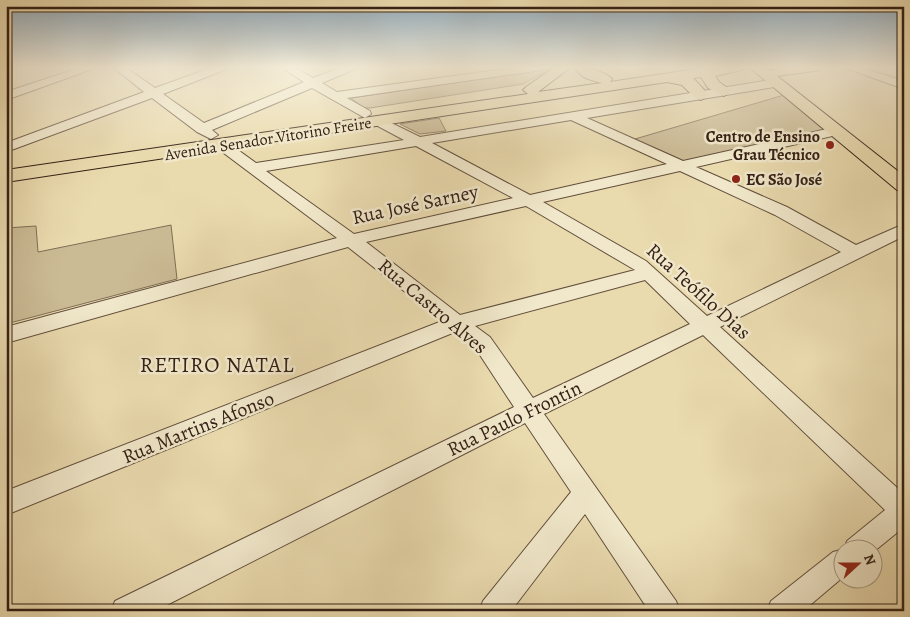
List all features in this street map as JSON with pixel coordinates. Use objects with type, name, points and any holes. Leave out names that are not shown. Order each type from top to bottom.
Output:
[{"type":"main road","name":"Avenida Senador Vitorino Freire","points":[[372,118],[497,96]]},
{"type":"main road","name":"Avenida Senador Vitorino Freire","points":[[6,162],[91,155],[213,137],[372,118],[531,96]]},
{"type":"main road","points":[[796,96],[904,186]]},
{"type":"main road","points":[[801,96],[904,172]]},
{"type":"main road","name":"Avenida Senador Vitorino Freire","points":[[6,176],[213,137]]},
{"type":"street","points":[[6,148],[146,96]]},
{"type":"street","name":"Rua Castro Alves","points":[[158,96],[351,240],[483,343],[666,611]]},
{"type":"street","points":[[213,137],[290,96]]},
{"type":"street","points":[[337,96],[372,118]]},
{"type":"street","points":[[255,168],[696,96]]},
{"type":"street","points":[[572,116],[781,211],[855,252]]},
{"type":"street","name":"Rua Teófilo Dias","points":[[372,118],[530,201],[631,259],[649,272],[904,511]]},
{"type":"street","name":"Rua José Sarney","points":[[6,335],[351,240],[836,131]]},
{"type":"street","name":"Rua Paulo Frontin","points":[[125,611],[530,410],[904,228]]},
{"type":"street","name":"Rua Martins Afonso","points":[[6,503],[458,323],[649,272]]},
{"type":"street","points":[[494,611],[586,493]]},
{"type":"street","points":[[868,540],[904,511]]},
{"type":"street","points":[[781,611],[832,569]]},
{"type":"shaded area","points":[[366,96],[448,96],[370,108],[363,108],[351,98]]},
{"type":"shaded area","points":[[781,96],[785,96],[824,128],[823,130],[684,161],[635,139]]},
{"type":"shaded area","points":[[439,118],[446,131],[420,134],[400,124]]},
{"type":"shaded area","points":[[171,225],[177,279],[6,324],[6,228],[36,226],[38,252]]},
{"type":"place","name":"Centro de Ensino Grau Técnico","points":[[830,145]]},
{"type":"place","name":"EC São José","points":[[736,179]]},
{"type":"district","name":"RETIRO NATAL","points":[[217,364]]}]
